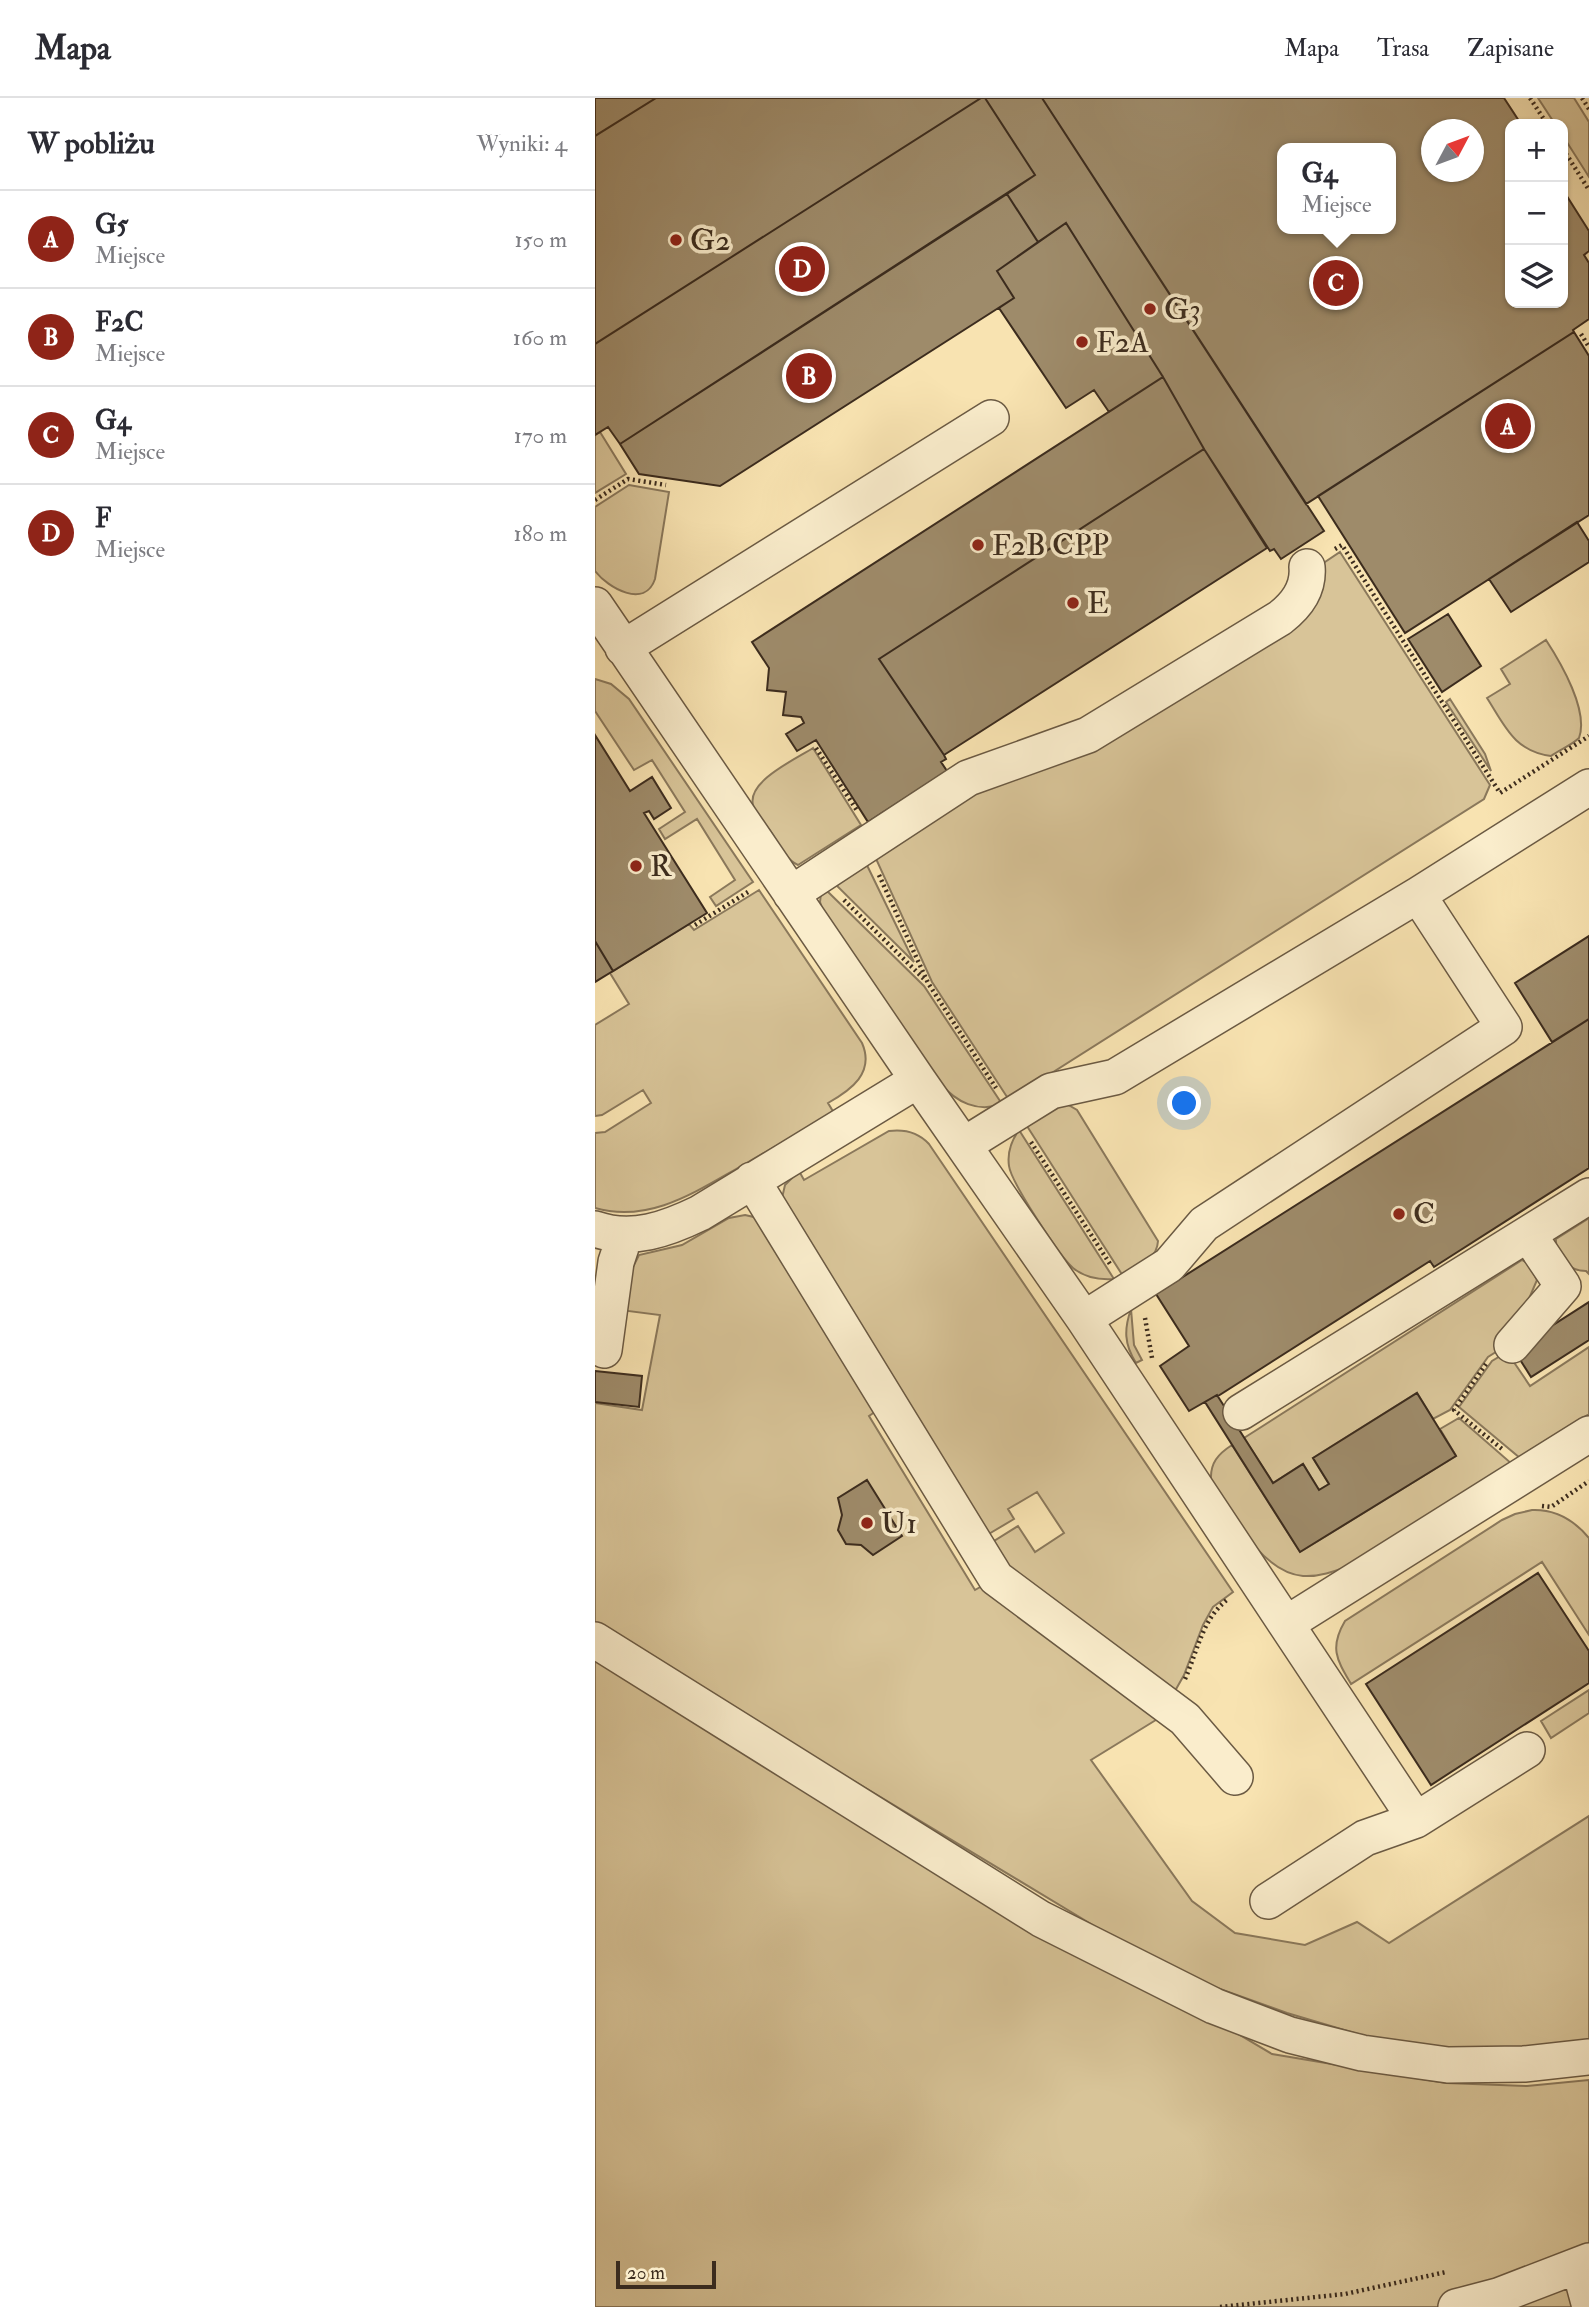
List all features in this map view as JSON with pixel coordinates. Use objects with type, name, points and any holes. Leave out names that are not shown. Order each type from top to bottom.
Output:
[{"type":"street","points":[[991,418],[606,632],[791,894],[1084,1319],[1416,1820]]},
{"type":"street","points":[[791,894],[968,778],[1088,736],[1280,618],[1300,597],[1307,580],[1307,567]]},
{"type":"street","points":[[964,1144],[1051,1091],[1115,1077],[1418,895],[1589,787]]},
{"type":"street","points":[[1084,1319],[1169,1265],[1204,1224],[1504,1027],[1418,895]]},
{"type":"street","points":[[604,1350],[608,1249],[673,1226],[700,1213],[918,1080]]},
{"type":"street","points":[[752,1180],[996,1578],[1185,1719],[1235,1777]]},
{"type":"street","points":[[1241,1412],[1589,1196]]},
{"type":"street","points":[[1512,1345],[1563,1286],[1528,1234]]},
{"type":"street","points":[[1286,1625],[1589,1434]]},
{"type":"street","points":[[595,1640],[1041,1919],[1214,2006],[1290,2035],[1362,2053],[1436,2063],[1524,2064],[1589,2057]]},
{"type":"street","points":[[1268,1901],[1364,1838],[1416,1820],[1527,1750]]},
{"type":"street","points":[[1456,2307],[1498,2296],[1584,2264],[1589,2303]]},
{"type":"path","points":[[1530,98],[1544,119]]},
{"type":"path","points":[[1582,98],[1589,109]]},
{"type":"path","points":[[1568,157],[1589,190]]},
{"type":"path","points":[[1581,334],[1589,346]]},
{"type":"path","points":[[595,500],[628,479],[666,485]]},
{"type":"path","points":[[1307,567],[1342,545],[1500,793],[1589,736]]},
{"type":"path","points":[[816,748],[861,816]]},
{"type":"path","points":[[820,875],[928,983]]},
{"type":"path","points":[[1512,1345],[1490,1359],[1454,1410],[1516,1461],[1544,1506]]},
{"type":"path","points":[[1170,1708],[1205,1627],[1215,1609],[1231,1597]]},
{"type":"path","points":[[1220,2307],[1345,2294],[1447,2272]]},
{"type":"shaded area","points":[[1538,98],[1574,98],[1589,122],[1589,177],[1568,144],[1568,119],[1552,119]]},
{"type":"shaded area","points":[[600,432],[626,474],[595,493],[595,435]]},
{"type":"shaded area","points":[[629,485],[669,492],[655,579],[650,588],[635,594],[626,593],[608,584],[595,571],[595,507]]},
{"type":"shaded area","points":[[1340,552],[1490,785],[1484,799],[1009,1100],[932,982],[872,850],[974,785],[1091,743]]},
{"type":"shaded area","points":[[1546,640],[1572,688],[1581,727],[1579,738],[1551,756],[1528,749],[1519,743],[1505,727],[1487,698],[1510,684],[1501,669]]},
{"type":"shaded area","points":[[595,679],[611,684],[629,699],[753,882],[716,906],[710,897],[735,880],[697,819],[665,839],[659,829],[685,812],[652,760],[634,770],[595,711]]},
{"type":"shaded area","points":[[1450,699],[1485,754],[1491,771],[1446,702]]},
{"type":"shaded area","points":[[813,748],[861,825],[798,865],[786,855],[758,815],[753,805],[753,796],[765,779]]},
{"type":"shaded area","points":[[863,857],[914,962],[830,879]]},
{"type":"shaded area","points":[[822,886],[924,986],[1002,1104],[984,1107],[968,1104],[953,1096],[941,1084],[822,908]]},
{"type":"shaded area","points":[[759,890],[862,1043],[865,1054],[863,1072],[852,1086],[828,1103],[834,1113],[692,1194],[655,1208],[635,1212],[595,1208],[595,1133],[605,1132],[651,1103],[643,1090],[602,1115],[595,1116],[595,1025],[629,1004],[610,973],[689,924],[694,930]]},
{"type":"shaded area","points":[[1065,1103],[1077,1110],[1158,1241],[1150,1258],[1123,1276],[1025,1123]]},
{"type":"shaded area","points":[[1019,1130],[1114,1279],[1092,1277],[1073,1268],[1037,1219],[1009,1166],[1010,1147]]},
{"type":"shaded area","points":[[889,1131],[911,1132],[929,1144],[1233,1592],[1213,1607],[1203,1625],[1184,1675],[1171,1698],[1004,1574],[986,1546],[1018,1526],[1035,1552],[1064,1533],[1037,1492],[1008,1509],[1014,1519],[982,1538],[782,1198],[785,1185],[799,1171],[804,1180]]},
{"type":"shaded area","points":[[745,1215],[758,1218],[879,1409],[869,1416],[975,1590],[989,1582],[1164,1715],[1091,1760],[1192,1901],[1235,1933],[1305,1945],[1357,1922],[1389,1943],[1589,1816],[1589,2041],[1520,2052],[1450,2051],[1378,2040],[1287,2013],[1206,1984],[1096,1927],[595,1625],[595,1403],[642,1410],[660,1315],[620,1310],[622,1289],[639,1255],[682,1245],[729,1218]]},
{"type":"shaded area","points":[[1589,1218],[1589,1274],[1564,1262],[1558,1252],[1556,1239]]},
{"type":"shaded area","points":[[1522,1260],[1529,1264],[1537,1280],[1510,1343],[1488,1357],[1450,1410],[1433,1419],[1417,1393],[1313,1458],[1329,1484],[1319,1490],[1303,1464],[1273,1483],[1244,1438]]},
{"type":"shaded area","points":[[1131,1309],[1134,1345],[1142,1360],[1136,1363],[1126,1336]]},
{"type":"shaded area","points":[[1589,1347],[1589,1414],[1520,1458],[1459,1407],[1492,1361],[1507,1352],[1530,1386]]},
{"type":"shaded area","points":[[1459,1418],[1512,1464],[1351,1565],[1315,1576],[1288,1572],[1261,1553],[1238,1524],[1211,1480],[1216,1459],[1232,1445],[1300,1552],[1456,1456],[1440,1429]]},
{"type":"shaded area","points":[[1532,1510],[1549,1511],[1564,1517],[1589,1538],[1589,1635],[1542,1562],[1351,1684],[1339,1661],[1336,1646],[1345,1621],[1502,1520]]},
{"type":"shaded area","points":[[595,1653],[1272,2054],[1446,2083],[1527,2086],[1589,2080],[1589,2307],[595,2307]]},
{"type":"shaded area","points":[[1589,1690],[1589,1713],[1551,1738],[1541,1721]]},
{"type":"building","points":[[595,98],[656,98],[595,136]]},
{"type":"building","name":"G2","points":[[656,98],[981,98],[595,344],[595,136]]},
{"type":"building","points":[[981,98],[985,98],[1035,175],[620,444],[608,427],[595,435],[595,344]]},
{"type":"building","name":"G3","points":[[985,98],[1042,98],[1324,531],[1281,559],[1274,549],[1270,551],[1204,449],[1163,377],[1066,223],[1038,242],[1007,194],[1035,175]]},
{"type":"building","points":[[1042,98],[1504,98],[1518,119],[1505,119],[1505,308],[1568,308],[1568,198],[1589,231],[1589,251],[1584,255],[1589,263],[1589,319],[1573,330],[1574,332],[1306,504]]},
{"type":"building","points":[[1007,194],[1038,242],[997,271],[1014,298],[720,486],[639,474],[620,444]]},
{"type":"building","name":"F2A","points":[[1066,223],[1163,377],[1109,412],[1094,390],[1066,408],[999,308],[1014,298],[997,271]]},
{"type":"building","points":[[1574,332],[1589,356],[1589,515],[1405,633],[1318,496]]},
{"type":"building","name":"F2B CPP","points":[[1163,377],[1204,449],[879,659],[944,755],[946,759],[941,762],[947,771],[868,822],[816,740],[797,751],[786,734],[804,723],[801,717],[783,715],[786,692],[767,690],[769,668],[752,642]]},
{"type":"building","name":"E","points":[[1204,449],[1267,548],[944,755],[879,659]]},
{"type":"building","points":[[1577,522],[1589,541],[1589,562],[1511,612],[1489,579]]},
{"type":"building","points":[[1448,614],[1481,666],[1442,692],[1408,639]]},
{"type":"building","name":"R","points":[[595,735],[630,791],[652,777],[671,808],[654,819],[649,811],[644,813],[707,913],[613,971],[595,941]]},
{"type":"building","points":[[1589,936],[1589,1019],[1552,1042],[1515,983]]},
{"type":"building","points":[[595,941],[613,971],[595,982]]},
{"type":"building","name":"C","points":[[1589,1019],[1589,1168],[1434,1267],[1430,1261],[1218,1396],[1189,1411],[1160,1366],[1189,1346],[1156,1294]]},
{"type":"building","points":[[1589,1302],[1589,1340],[1531,1377],[1514,1350]]},
{"type":"building","points":[[595,1371],[642,1376],[639,1407],[595,1402]]},
{"type":"building","points":[[1417,1393],[1456,1456],[1300,1552],[1205,1402],[1217,1395],[1273,1483],[1303,1464],[1319,1490],[1329,1484],[1313,1458]]},
{"type":"building","name":"U1","points":[[867,1480],[902,1536],[873,1555],[861,1545],[846,1544],[838,1530],[842,1515],[838,1498]]},
{"type":"building","points":[[1538,1573],[1589,1651],[1589,1683],[1431,1785],[1366,1684]]},
{"type":"place","name":"G2","points":[[676,240]]},
{"type":"place","name":"F","points":[[802,269]]},
{"type":"place","name":"G4","points":[[1336,283]]},
{"type":"place","name":"G3","points":[[1150,309]]},
{"type":"place","name":"F2A","points":[[1082,342]]},
{"type":"place","name":"F2C","points":[[809,376]]},
{"type":"place","name":"G5","points":[[1508,426]]},
{"type":"place","name":"F2B CPP","points":[[978,545]]},
{"type":"place","name":"E","points":[[1073,603]]},
{"type":"place","name":"R","points":[[636,866]]},
{"type":"place","name":"C","points":[[1399,1214]]},
{"type":"place","name":"U1","points":[[867,1523]]}]
